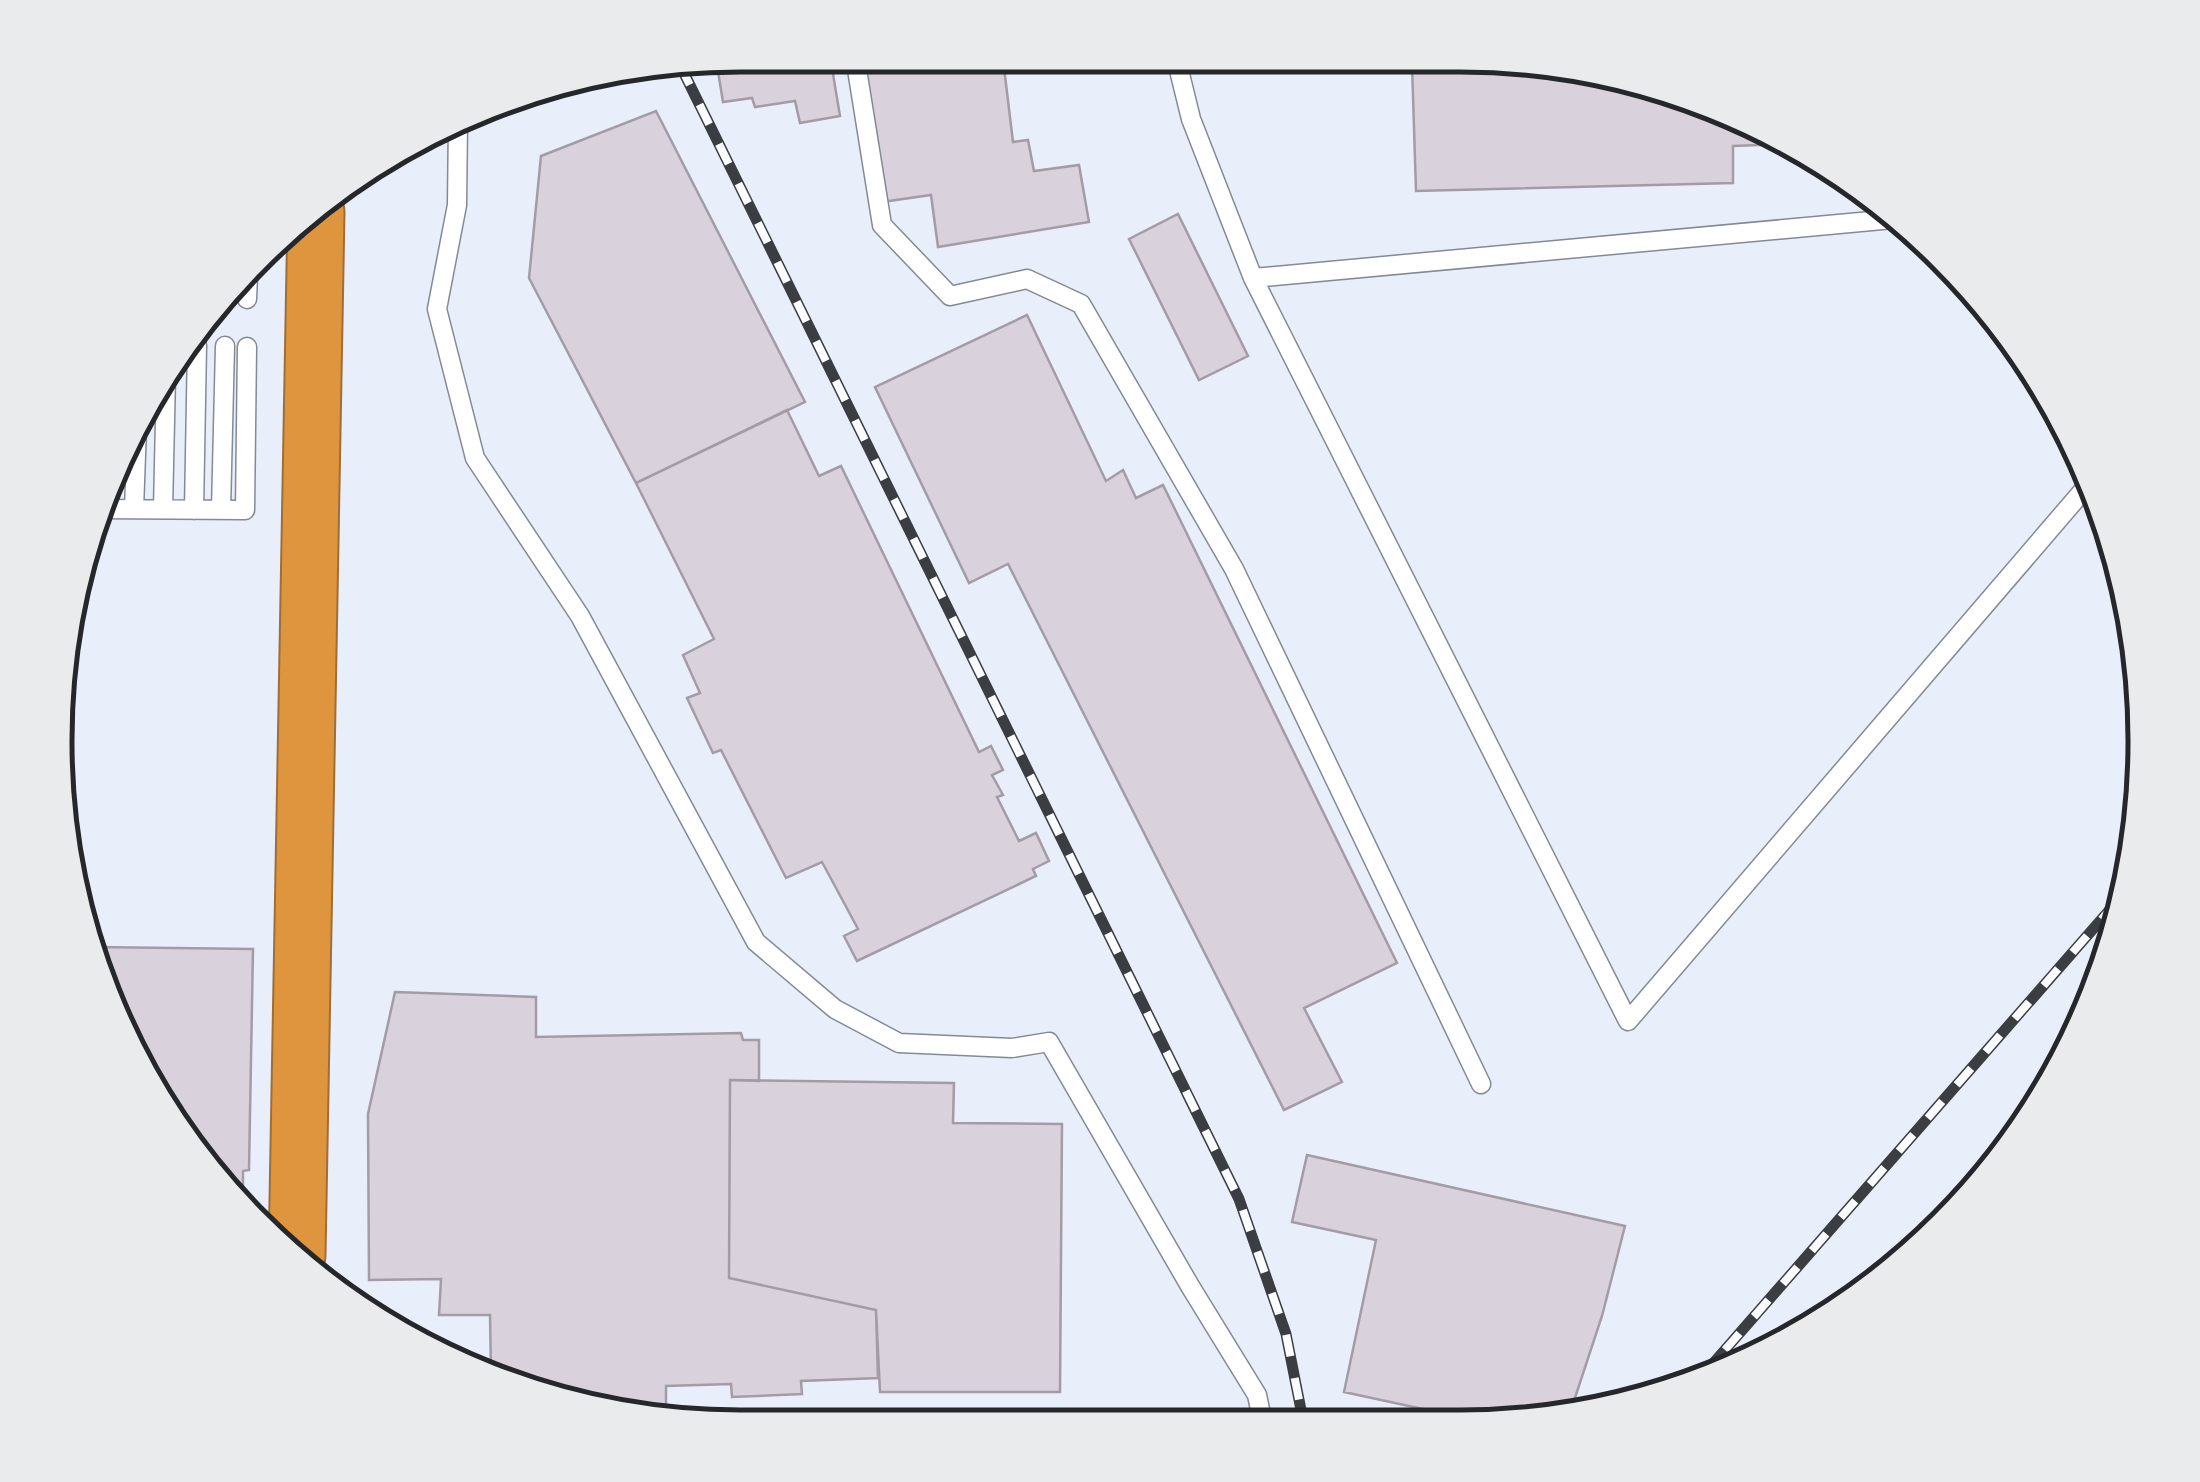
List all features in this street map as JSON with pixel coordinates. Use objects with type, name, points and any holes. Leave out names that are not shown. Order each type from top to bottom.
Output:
[{"type":"highway","points":[[297,1241],[316,225]]},
{"type":"lane","points":[[857,72],[882,225],[950,296],[1027,279],[1081,304],[1234,570],[1481,1084]]},
{"type":"lane","points":[[1179,72],[1191,119],[1253,278],[1628,1021],[2080,494]]},
{"type":"lane","points":[[458,135],[457,205],[436,309],[475,458],[580,616],[756,942],[835,1009],[899,1043],[1012,1048],[1050,1042],[1257,1395],[1261,1410]]},
{"type":"lane","points":[[1253,278],[1879,221]]},
{"type":"lane","points":[[248,289],[248,299]]},
{"type":"lane","points":[[221,510],[225,346]]},
{"type":"lane","points":[[114,509],[245,510],[247,347]]},
{"type":"lane","points":[[194,510],[197,354]]},
{"type":"lane","points":[[164,509],[166,401]]},
{"type":"lane","points":[[134,509],[135,458]]},
{"type":"building","points":[[833,72],[840,116],[800,123],[795,101],[755,107],[752,98],[723,102],[718,73]]},
{"type":"building","points":[[866,72],[1005,72],[1013,142],[1028,140],[1034,171],[1079,165],[1089,222],[938,247],[931,195],[882,202]]},
{"type":"building","points":[[1412,72],[1503,74],[1589,85],[1674,108],[1762,145],[1733,146],[1733,183],[1416,191]]},
{"type":"building","points":[[656,111],[805,402],[636,483],[529,278],[541,156]]},
{"type":"building","points":[[1178,214],[1248,356],[1199,380],[1129,239]]},
{"type":"building","points":[[1027,315],[1106,481],[1123,470],[1136,498],[1163,485],[1397,963],[1304,1008],[1342,1082],[1284,1110],[1008,564],[969,583],[875,387]]},
{"type":"building","points":[[787,410],[819,476],[841,466],[979,752],[991,746],[1003,770],[992,775],[1003,795],[997,797],[1019,841],[1036,833],[1049,861],[1033,869],[1036,876],[857,961],[844,936],[858,929],[822,862],[786,878],[721,750],[713,753],[687,698],[700,693],[683,655],[714,639],[636,483]]},
{"type":"building","points":[[105,947],[253,949],[249,1170],[243,1171],[243,1187],[162,1075],[123,997]]},
{"type":"building","points":[[395,992],[536,997],[536,1037],[741,1033],[743,1040],[759,1040],[759,1081],[730,1080],[729,1278],[876,1310],[878,1378],[801,1381],[802,1394],[732,1397],[731,1384],[666,1386],[666,1405],[568,1387],[491,1361],[490,1315],[439,1315],[441,1279],[369,1280],[368,1114]]},
{"type":"building","points":[[730,1080],[954,1083],[953,1123],[1062,1124],[1060,1392],[880,1392],[876,1310],[729,1278]]},
{"type":"building","points":[[1307,1155],[1625,1226],[1602,1316],[1574,1399],[1503,1408],[1427,1410],[1344,1392],[1376,1240],[1292,1222]]},
{"type":"railway","points":[[685,75],[1239,1199],[1286,1334],[1301,1410]]},
{"type":"railway","points":[[1718,1358],[2104,916]]}]
